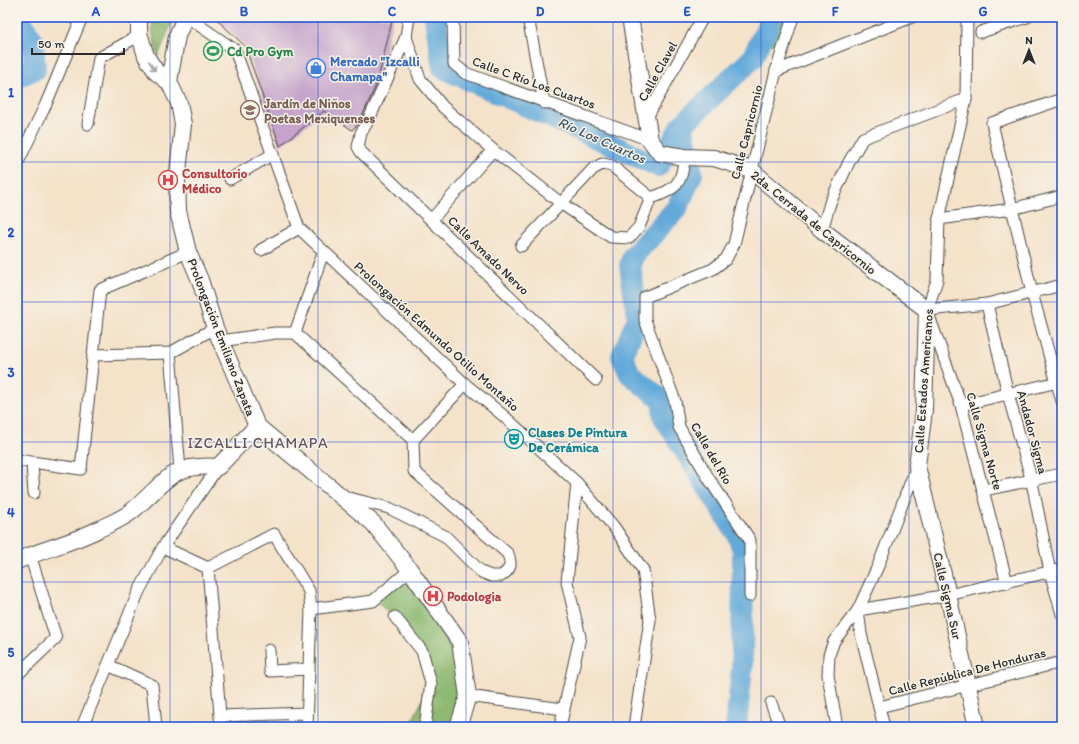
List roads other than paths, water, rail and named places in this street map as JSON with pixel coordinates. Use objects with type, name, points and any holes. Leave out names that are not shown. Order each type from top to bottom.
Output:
[{"type":"main road","name":"Prolongación Emiliano Zapata","points":[[139,17],[140,34],[146,56],[157,73],[169,82],[179,103],[183,124],[177,182],[178,211],[188,252],[200,280],[218,335],[257,426],[344,497],[373,523],[410,570],[460,642],[468,696],[458,727]]},
{"type":"main road","points":[[169,82],[177,36],[186,17]]},
{"type":"main road","points":[[630,17],[650,140]]},
{"type":"main road","name":"2da. Cerrada de Capricornio","points":[[650,140],[660,153],[684,157],[714,158],[751,170],[822,230],[927,310]]},
{"type":"main road","name":"Calle Estados Americanos","points":[[916,466],[924,410],[927,310]]},
{"type":"main road","points":[[24,558],[95,531],[131,512],[165,480],[180,470],[199,466],[218,467],[257,426]]},
{"type":"main road","name":"Calle Sigma Sur","points":[[916,466],[948,595],[977,727]]},
{"type":"street","points":[[17,164],[46,104],[82,17]]},
{"type":"street","name":"Prolongación Edmundo Otilio Montaño","points":[[186,17],[235,50],[299,228],[323,253],[465,384],[505,417],[577,482],[614,527],[643,570],[650,620],[634,727]]},
{"type":"street","points":[[409,17],[406,37],[420,79],[443,107],[493,150],[562,204],[611,238],[629,238],[639,228],[651,198],[667,192],[678,184],[684,172],[684,157]]},
{"type":"street","name":"Calle C Río Los Cuartos","points":[[453,17],[454,64],[465,73],[544,103],[650,140]]},
{"type":"street","points":[[528,17],[544,103]]},
{"type":"street","name":"Calle Clavel","points":[[647,117],[703,17]]},
{"type":"street","name":"Calle Capricornio","points":[[645,297],[713,269],[726,259],[734,244],[776,71],[793,17]]},
{"type":"street","points":[[776,71],[912,17]]},
{"type":"street","name":"Calle Estados Americanos","points":[[927,310],[936,280],[939,219],[966,99],[967,17]]},
{"type":"street","points":[[981,32],[1027,17]]},
{"type":"street","points":[[88,124],[99,58],[140,34]]},
{"type":"street","name":"Calle Amado Nervo","points":[[406,37],[370,117],[361,133],[358,147],[361,152],[432,219],[596,380]]},
{"type":"street","points":[[822,230],[830,203],[849,162],[863,138],[966,99]]},
{"type":"street","points":[[1062,99],[992,123],[1032,293],[1060,382],[1062,401]]},
{"type":"street","points":[[432,219],[493,150]]},
{"type":"street","points":[[230,179],[273,154]]},
{"type":"street","points":[[521,246],[562,204],[593,169],[602,164],[612,166],[651,198]]},
{"type":"street","points":[[939,219],[1012,209],[1062,196]]},
{"type":"street","points":[[261,250],[299,228]]},
{"type":"street","points":[[17,460],[82,470],[100,290],[188,252]]},
{"type":"street","points":[[295,333],[323,253]]},
{"type":"street","points":[[927,310],[986,304],[1062,286]]},
{"type":"street","name":"Calle del Río","points":[[645,297],[645,320],[675,401],[679,427],[709,479],[750,540],[750,596]]},
{"type":"street","name":"Andador Sigma","points":[[986,304],[1008,394],[1032,482],[1050,572],[1062,614]]},
{"type":"street","name":"Calle Sigma Norte","points":[[927,310],[961,406],[1007,583]]},
{"type":"street","points":[[93,355],[170,353],[218,335],[275,332],[295,333],[413,440]]},
{"type":"street","points":[[170,353],[180,470]]},
{"type":"street","points":[[961,406],[1060,382]]},
{"type":"street","points":[[344,497],[389,508],[445,536],[481,572],[491,576],[501,576],[509,570],[511,563],[508,554],[414,471],[413,440],[465,384]]},
{"type":"street","points":[[32,463],[34,493]]},
{"type":"street","name":"Calle Estados Americanos","points":[[837,727],[828,676],[829,656],[834,641],[858,610],[878,566],[916,466]]},
{"type":"street","points":[[82,727],[139,591],[163,547],[218,467]]},
{"type":"street","points":[[984,490],[1032,482],[1062,474]]},
{"type":"street","points":[[560,727],[580,637],[567,582],[577,482]]},
{"type":"street","points":[[208,568],[274,534],[309,591],[311,609],[307,727]]},
{"type":"street","points":[[163,547],[208,568]]},
{"type":"street","points":[[17,675],[56,638],[24,558]]},
{"type":"street","points":[[208,568],[221,722],[307,713]]},
{"type":"street","points":[[884,727],[861,634],[858,610],[948,595],[1007,583],[1062,569]]},
{"type":"street","points":[[311,609],[373,601],[410,570]]},
{"type":"street","points":[[395,617],[422,651],[431,683],[425,727]]},
{"type":"street","points":[[269,650],[270,671],[309,669]]},
{"type":"street","name":"Calle República De Honduras","points":[[879,707],[1062,662]]},
{"type":"street","points":[[108,665],[152,685],[156,727]]},
{"type":"street","points":[[468,696],[563,709]]},
{"type":"street","points":[[771,703],[780,727]]},
{"type":"waterway","name":"Río Los Cuartos","points":[[17,77],[35,69],[33,42],[19,17]]},
{"type":"waterway","name":"Río Los Cuartos","points":[[435,17],[443,68],[658,166],[682,125],[752,59],[772,17]]},
{"type":"waterway","points":[[682,125],[692,174],[677,208],[633,256],[630,266],[638,318],[622,356],[630,374],[662,400],[664,417],[737,534],[743,550],[742,668],[736,727]]},
{"type":"place","name":"Cd Pro Gym","points":[[213,51]]},
{"type":"place","name":"Mercado \"Izcalli Chamapa\"","points":[[316,68]]},
{"type":"place","name":"Jardín de Niños Poetas Mexiquenses","points":[[250,110]]},
{"type":"place","name":"Consultorio Médico","points":[[168,180]]},
{"type":"place","name":"Clases De Pintura De Cerámica","points":[[514,439]]},
{"type":"place","name":"Podologia","points":[[433,596]]},
{"type":"district","name":"IZCALLI CHAMAPA","points":[[258,443]]}]
